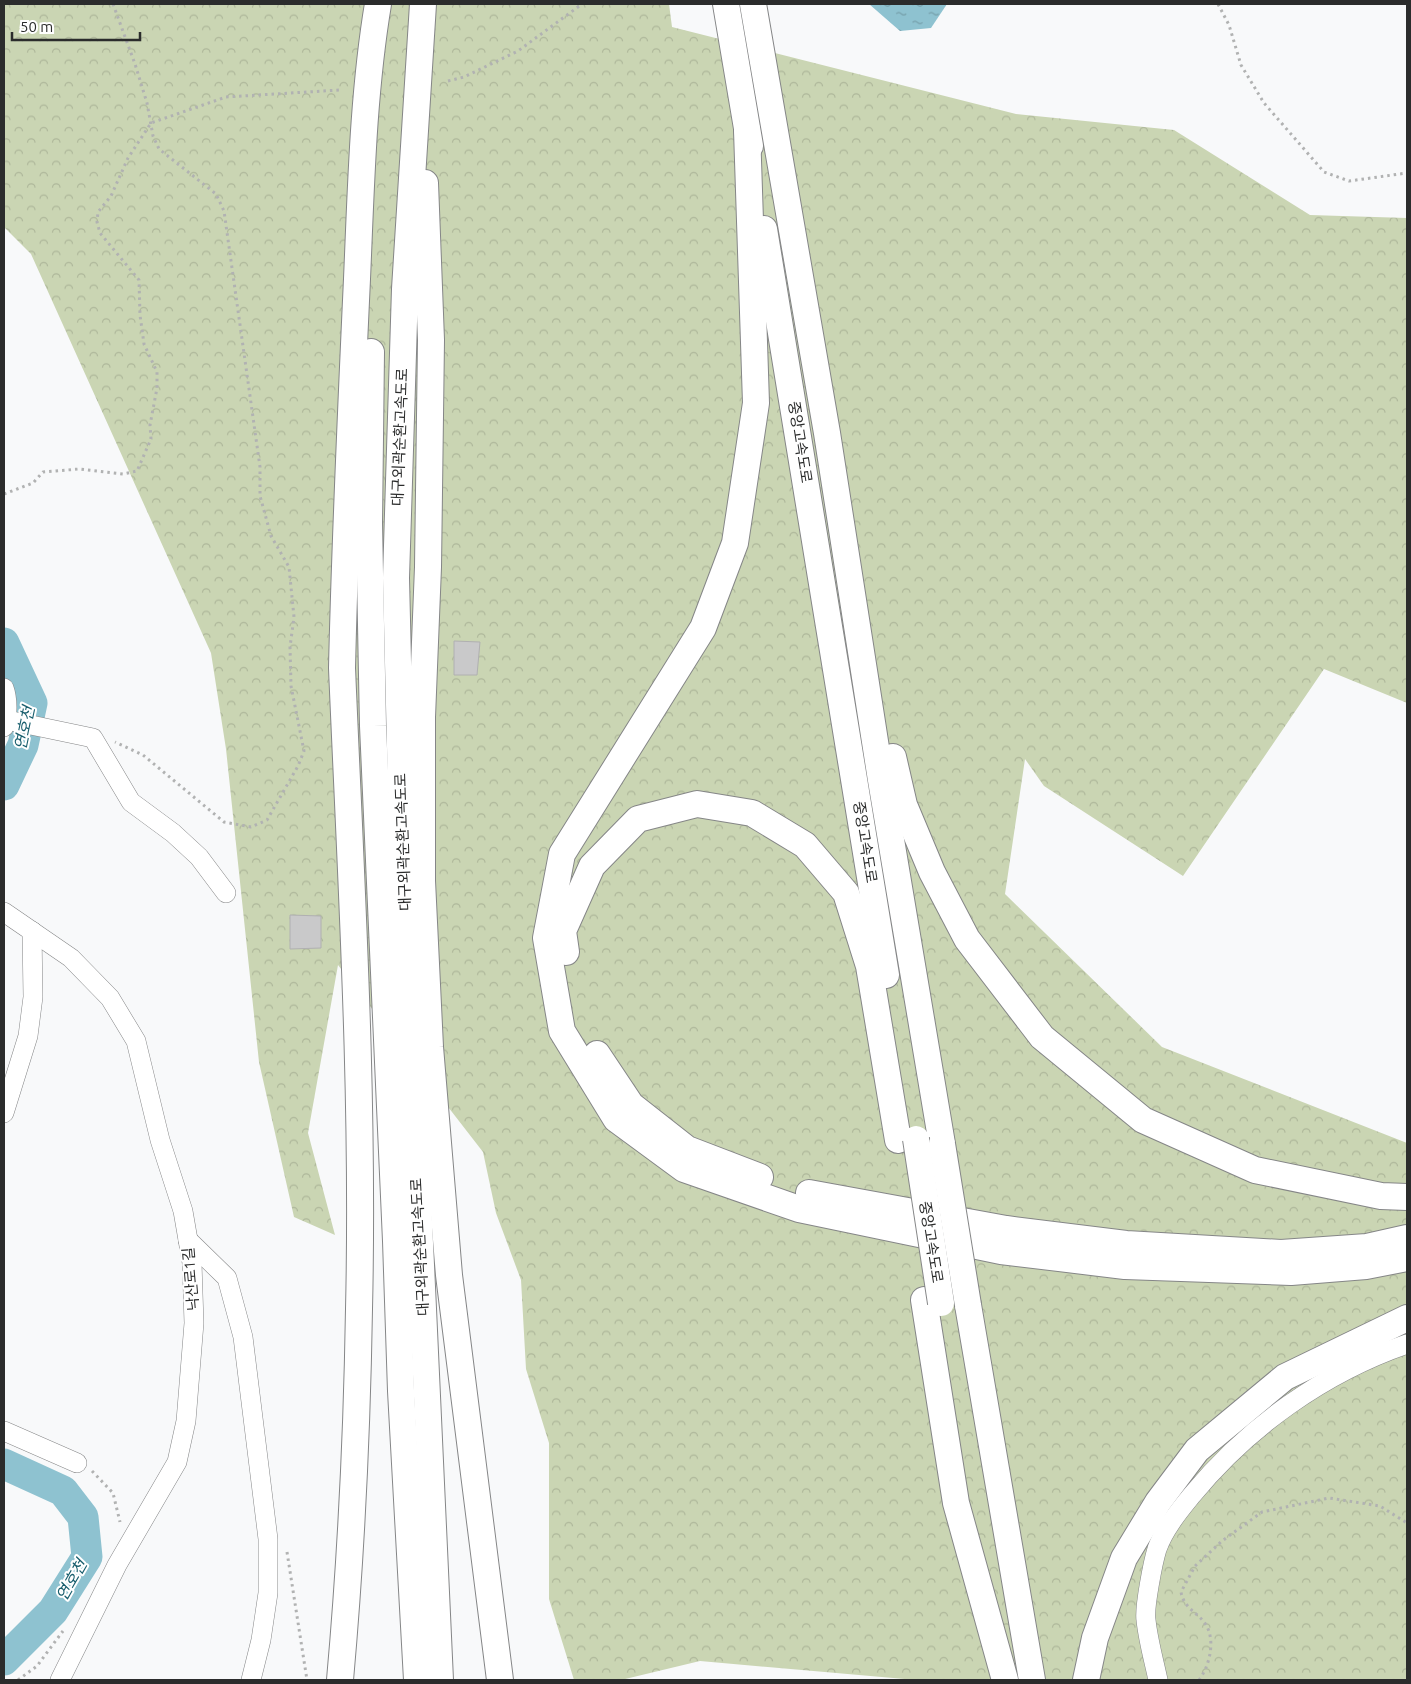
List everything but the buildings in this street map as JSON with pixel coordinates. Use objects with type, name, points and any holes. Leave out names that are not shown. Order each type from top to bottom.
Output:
[{"type":"highway","points":[[340,1680],[352,1546],[360,1309],[358,1113],[342,668],[347,488],[359,241],[367,105],[378,4]]},
{"type":"highway","name":"대구외곽순환고속도로","points":[[384,4],[372,310],[369,523],[370,616],[401,1391],[417,1680]]},
{"type":"highway","name":"대구외곽순환고속도로","points":[[423,4],[405,289],[396,578],[404,902],[440,1680]]},
{"type":"highway","name":"중앙고속도로","points":[[726,4],[800,438],[883,959],[907,1140],[933,1302],[1005,1680]]},
{"type":"highway","name":"중앙고속도로","points":[[753,4],[827,432],[850,584],[968,1305],[1032,1680]]},
{"type":"highway","points":[[420,48],[424,71],[422,126],[431,340],[428,567],[422,718],[422,881],[430,1047],[449,1275],[500,1680]]},
{"type":"highway","points":[[747,130],[756,403],[735,542],[703,628],[562,854],[546,938],[562,1031],[616,1118],[684,1169],[799,1208],[1000,1252],[1125,1266],[1291,1272],[1366,1266],[1407,1258]]},
{"type":"highway","points":[[850,584],[904,804],[932,872],[967,939],[1042,1038],[1143,1120],[1255,1170],[1381,1196],[1407,1196]]},
{"type":"highway","points":[[907,1140],[870,966],[846,893],[805,845],[752,813],[697,804],[638,819],[592,866],[563,931],[576,1022],[631,1105],[688,1149],[797,1191],[1006,1229],[1107,1242],[1281,1253],[1367,1247],[1407,1238]]},
{"type":"highway","points":[[1086,1680],[1095,1638],[1124,1558],[1158,1502],[1197,1450],[1286,1377],[1407,1318]]},
{"type":"street","points":[[4,688],[9,723],[93,738],[131,802],[173,833],[199,857],[226,894]]},
{"type":"street","name":"낙산로1길","points":[[4,912],[71,958],[110,998],[136,1041],[160,1140],[183,1212],[192,1263],[194,1323],[186,1421],[177,1462],[117,1565],[60,1680]]},
{"type":"street","points":[[4,1113],[28,1036],[33,997],[32,931]]},
{"type":"street","points":[[188,1240],[227,1278],[243,1337],[268,1539],[268,1593],[261,1640],[251,1680]]},
{"type":"street","points":[[1158,1680],[1146,1618],[1156,1550],[1183,1506],[1216,1468],[1248,1437],[1284,1408],[1345,1371],[1407,1344]]},
{"type":"street","points":[[4,1431],[77,1463]]},
{"type":"path","points":[[93,738],[111,740],[143,755],[224,822],[251,827],[267,820],[298,766],[304,751],[291,686],[290,647],[294,618],[289,567],[271,536],[260,496],[260,467],[224,211],[216,194],[160,148],[153,136],[135,64],[113,4]]},
{"type":"path","points":[[448,81],[464,77],[518,51],[582,4]]},
{"type":"path","points":[[1218,4],[1229,25],[1241,65],[1264,103],[1324,172],[1348,181],[1407,173]]},
{"type":"path","points":[[4,494],[33,483],[43,472],[79,469],[123,474],[137,471],[142,462],[151,438],[150,425],[157,388],[157,372],[144,344],[140,314],[141,286],[125,260],[114,251],[100,233],[97,222],[98,212],[111,196],[128,158],[151,123],[226,97],[340,90]]},
{"type":"path","points":[[77,1463],[91,1470],[113,1493],[122,1520],[118,1528]]},
{"type":"path","points":[[1199,1680],[1204,1674],[1212,1644],[1207,1626],[1187,1607],[1181,1592],[1196,1566],[1222,1541],[1262,1512],[1329,1498],[1380,1506],[1407,1523]]},
{"type":"path","points":[[18,1680],[38,1666],[66,1627]]},
{"type":"green space","points":[[4,4],[669,4],[672,27],[1016,114],[1174,130],[1310,215],[1407,218],[1407,703],[1324,669],[1183,876],[1044,786],[1025,759],[1005,894],[1162,1047],[1407,1143],[1407,1680],[916,1680],[700,1661],[621,1680],[574,1680],[549,1599],[549,1443],[526,1369],[521,1280],[496,1213],[483,1152],[338,965],[308,1133],[335,1235],[294,1217],[259,1062],[226,749],[211,653],[31,254],[4,227]]},
{"type":"water","points":[[869,4],[947,4],[931,28],[900,31]]},
{"type":"waterway","name":"연호천","points":[[4,643],[32,703],[23,745],[4,785]]},
{"type":"waterway","name":"연호천","points":[[4,1464],[63,1491],[83,1517],[87,1557],[53,1611],[4,1660]]}]
